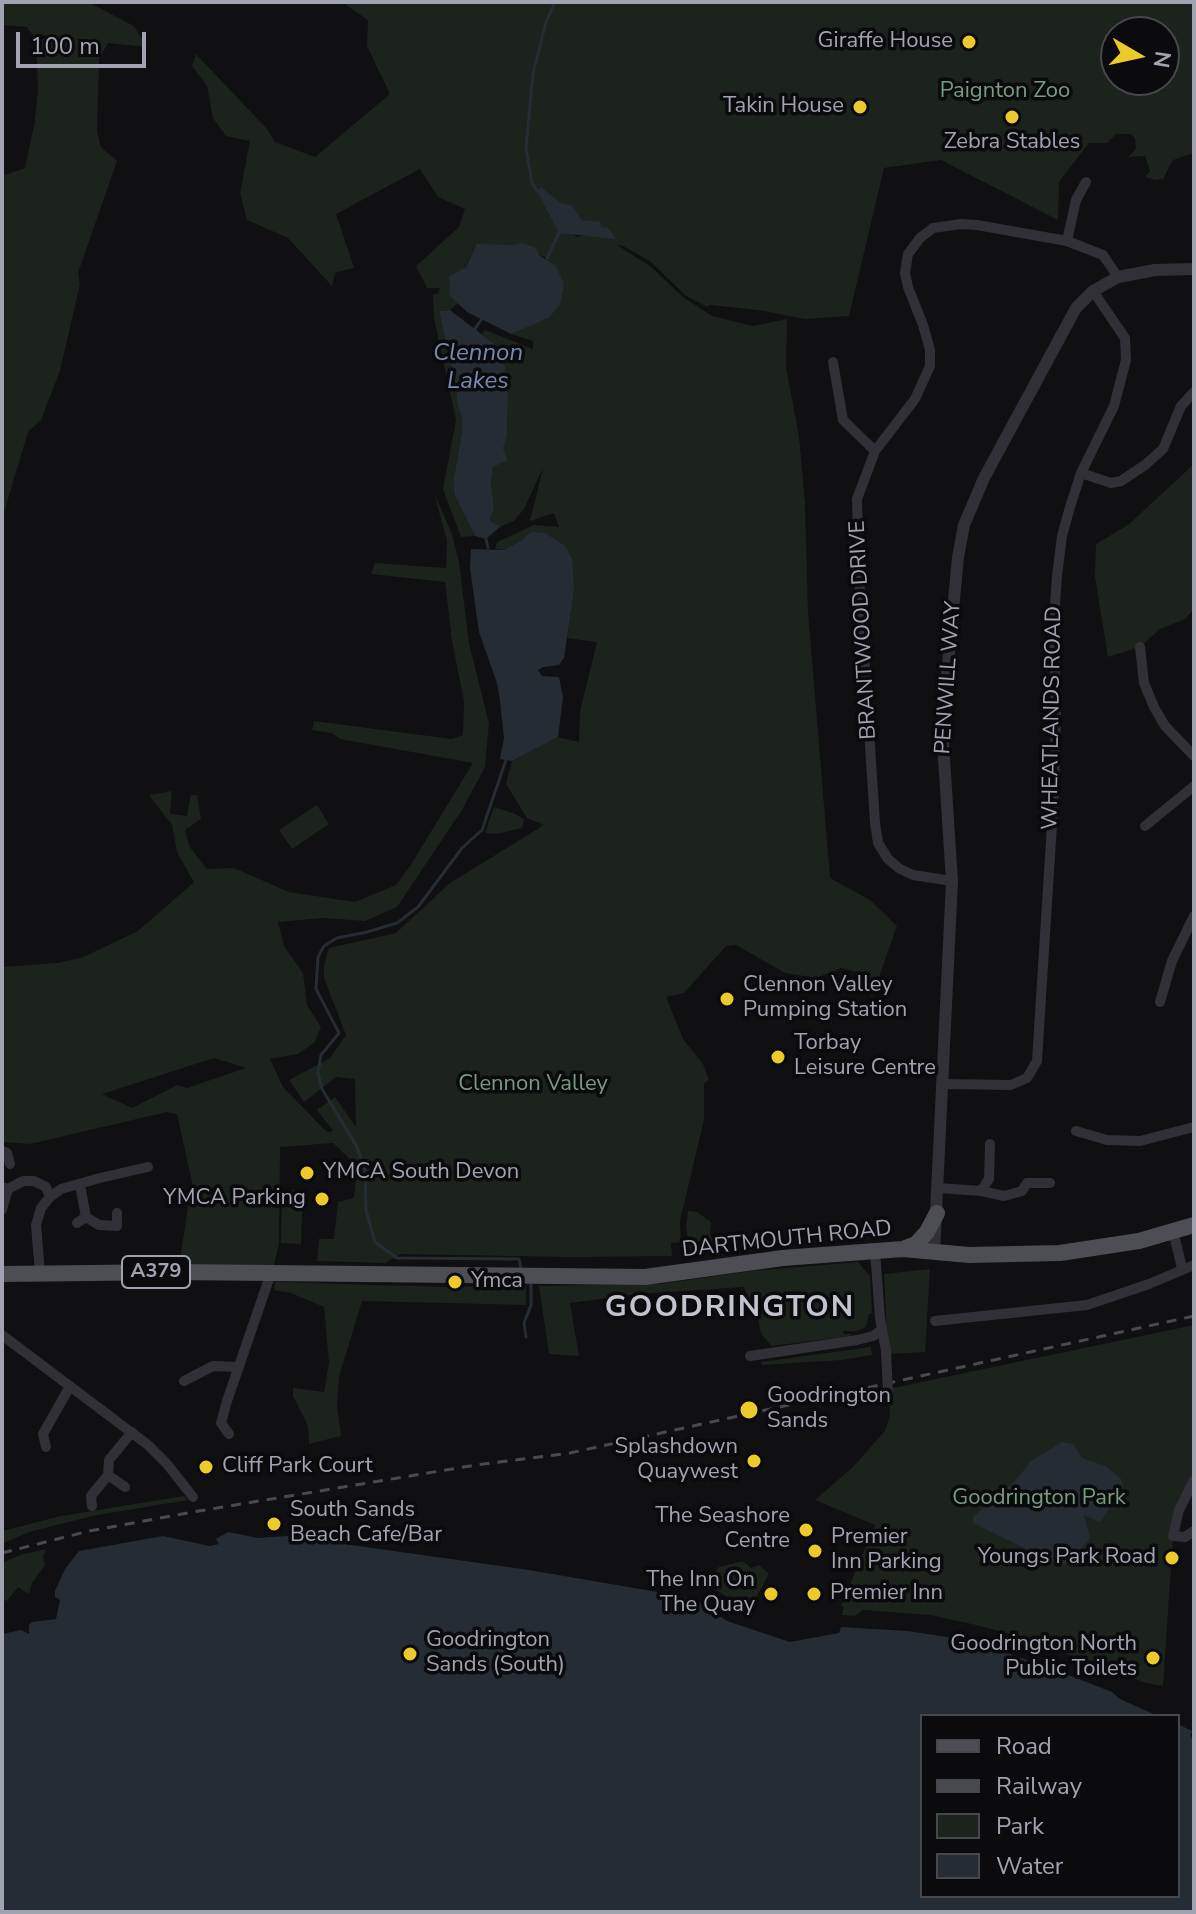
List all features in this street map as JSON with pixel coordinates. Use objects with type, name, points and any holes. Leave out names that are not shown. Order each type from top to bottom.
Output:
[{"type":"main road","points":[[903,1249],[916,1244],[937,1213]]},
{"type":"main road","name":"DARTMOUTH ROAD","points":[[2,1274],[645,1277],[783,1258],[903,1249],[969,1255],[1060,1253],[1139,1241],[1194,1225]]},
{"type":"street","points":[[1067,241],[1076,200],[1086,182]]},
{"type":"street","name":"BRANTWOOD DRIVE","points":[[952,881],[913,875],[900,869],[888,859],[878,843],[875,823],[857,499],[875,451],[915,399],[930,366],[930,350],[905,273],[908,254],[914,244],[933,228],[961,224],[1067,241],[1103,255],[1118,277]]},
{"type":"street","name":"PENWILL WAY","points":[[934,1253],[952,881],[942,728],[962,533],[984,478],[1076,308],[1093,291],[1118,277],[1155,270],[1194,269]]},
{"type":"street","name":"WHEATLANDS ROAD","points":[[942,1084],[1011,1085],[1027,1078],[1037,1061],[1054,793],[1054,620],[1062,536],[1081,473],[1114,406],[1126,360],[1125,338],[1093,291]]},
{"type":"street","points":[[833,362],[843,420],[875,451]]},
{"type":"street","points":[[1081,473],[1111,483],[1121,481],[1145,465],[1163,449],[1181,406],[1194,392]]},
{"type":"street","points":[[1140,647],[1144,683],[1154,707],[1165,726],[1194,756]]},
{"type":"street","points":[[1145,826],[1194,786]]},
{"type":"street","points":[[1160,1002],[1172,961],[1194,916]]},
{"type":"street","points":[[1076,1131],[1107,1140],[1140,1141],[1194,1127]]},
{"type":"street","points":[[981,1191],[989,1179],[990,1144]]},
{"type":"street","points":[[2,1151],[7,1153],[10,1164]]},
{"type":"street","points":[[40,1273],[36,1225],[41,1208],[50,1197],[61,1189],[148,1167]]},
{"type":"street","points":[[2,1210],[5,1188],[23,1181],[34,1181],[46,1187],[50,1197]]},
{"type":"street","points":[[938,1188],[1004,1196],[1022,1191],[1027,1183],[1050,1183]]},
{"type":"street","points":[[80,1185],[81,1220],[129,1227]]},
{"type":"street","points":[[117,1213],[117,1226]]},
{"type":"street","points":[[1173,1231],[1182,1268]]},
{"type":"street","points":[[875,1251],[888,1393]]},
{"type":"street","points":[[935,1321],[1087,1305],[1194,1265]]},
{"type":"street","points":[[229,1434],[221,1423],[271,1273]]},
{"type":"street","points":[[750,1356],[857,1340],[873,1336],[881,1330]]},
{"type":"street","points":[[2,1335],[69,1388],[132,1432],[167,1464],[193,1497]]},
{"type":"street","points":[[184,1381],[213,1366],[239,1367]]},
{"type":"street","points":[[46,1447],[43,1434],[69,1388]]},
{"type":"street","points":[[92,1506],[91,1496],[108,1475],[109,1460],[132,1432]]},
{"type":"street","points":[[108,1475],[125,1487]]},
{"type":"street","points":[[1194,1480],[1179,1510],[1173,1536],[1185,1537],[1194,1531]]},
{"type":"green space","points":[[2,2],[88,2],[134,26],[147,47],[108,43],[99,59],[97,131],[101,147],[117,161],[78,273],[80,284],[60,371],[41,420],[28,432],[2,519],[2,176],[25,168],[38,89],[36,40],[27,27],[2,25]]},
{"type":"green space","points":[[342,2],[1194,2],[1194,153],[1173,160],[1163,179],[1155,180],[1145,177],[1150,171],[1145,156],[1128,157],[1136,149],[1135,138],[1130,134],[1116,134],[1107,143],[1089,143],[1059,182],[1058,220],[941,160],[884,168],[849,316],[805,319],[758,310],[707,307],[685,295],[651,262],[617,245],[650,266],[683,297],[712,316],[753,326],[787,319],[786,368],[799,436],[805,504],[808,612],[830,878],[870,900],[897,926],[872,997],[866,980],[857,972],[841,968],[816,978],[785,973],[736,945],[726,946],[684,993],[666,997],[683,1039],[703,1064],[709,1080],[704,1083],[704,1120],[680,1221],[681,1242],[671,1243],[672,1256],[401,1254],[385,1263],[317,1261],[319,1239],[334,1239],[338,1202],[354,1198],[357,1166],[333,1143],[280,1147],[279,1243],[274,1265],[179,1265],[192,1182],[177,1114],[167,1112],[30,1144],[2,1142],[2,967],[81,958],[138,931],[194,882],[177,852],[172,825],[149,795],[172,791],[170,814],[187,816],[191,795],[197,795],[201,819],[185,830],[189,846],[207,869],[234,868],[289,892],[355,902],[396,885],[410,866],[473,763],[340,739],[332,733],[312,730],[314,721],[452,739],[463,735],[464,701],[445,582],[371,574],[375,563],[446,568],[447,541],[434,493],[452,534],[459,562],[469,643],[489,723],[485,767],[462,810],[397,907],[365,921],[323,918],[278,922],[284,946],[303,973],[307,1005],[321,1027],[314,1043],[298,1054],[270,1059],[283,1087],[327,1132],[333,1131],[317,1110],[335,1097],[356,1127],[355,1079],[336,1077],[304,1102],[289,1080],[330,1058],[346,1035],[324,978],[329,948],[396,933],[450,883],[544,825],[527,818],[506,784],[512,761],[558,737],[579,742],[580,711],[597,642],[567,638],[574,591],[522,540],[504,550],[495,549],[497,542],[534,525],[559,527],[554,513],[530,521],[543,468],[524,509],[514,521],[501,526],[490,522],[494,508],[491,483],[493,466],[507,436],[508,397],[505,366],[493,343],[482,334],[485,330],[533,349],[533,341],[511,334],[549,318],[547,258],[513,245],[477,245],[450,296],[458,303],[450,310],[439,311],[462,417],[453,483],[455,496],[475,536],[461,537],[443,489],[456,420],[434,318],[433,294],[438,294],[440,288],[427,288],[416,266],[459,227],[465,209],[438,197],[420,169],[336,214],[354,268],[335,273],[332,286],[288,238],[247,220],[240,193],[250,141],[226,136],[213,118],[207,86],[192,66],[196,54],[267,129],[275,142],[315,157],[390,94],[367,46],[368,20]],"holes":[[[541,187],[561,203],[572,205],[582,220],[601,227],[577,237],[555,222],[537,191]],[[214,1058],[246,1068],[187,1088],[177,1085],[132,1108],[102,1094]]]},
{"type":"green space","points":[[1194,464],[1194,609],[1185,619],[1160,629],[1140,647],[1108,657],[1095,577],[1096,544],[1128,525]]},
{"type":"green space","points":[[317,805],[329,824],[292,849],[279,830]]},
{"type":"green space","points":[[494,807],[524,820],[522,828],[497,834],[485,833]]},
{"type":"green space","points":[[282,1190],[303,1190],[301,1244],[281,1243]]},
{"type":"green space","points":[[688,1211],[697,1212],[711,1222],[710,1233],[714,1242],[725,1249],[691,1256],[686,1228]]},
{"type":"green space","points":[[858,1262],[870,1276],[872,1313],[866,1327],[843,1331],[844,1334],[853,1334],[850,1336],[772,1346],[761,1334],[758,1318],[744,1287],[639,1294],[570,1303],[579,1356],[549,1354],[539,1286],[659,1284],[752,1271]]},
{"type":"green space","points":[[930,1269],[925,1352],[888,1354],[884,1274]]},
{"type":"green space","points":[[275,1282],[445,1287],[526,1285],[526,1305],[362,1301],[339,1377],[337,1406],[341,1436],[309,1444],[308,1426],[293,1396],[293,1388],[324,1392],[329,1363],[324,1307],[291,1293],[274,1290]]},
{"type":"green space","name":"Goodrington Park","points":[[1194,1325],[1194,1480],[1173,1536],[1163,1686],[1146,1683],[1017,1636],[931,1615],[863,1610],[855,1616],[842,1615],[844,1607],[841,1606],[875,1525],[815,1500],[853,1467],[885,1431],[890,1415],[888,1389]]},
{"type":"green space","points":[[871,1347],[872,1355],[842,1360],[762,1365],[761,1362]]},
{"type":"green space","points":[[184,1496],[188,1500],[97,1515],[29,1532],[2,1544],[2,1531],[61,1516]]},
{"type":"green space","points":[[46,1549],[43,1557],[45,1565],[32,1583],[29,1594],[18,1587],[7,1601],[2,1599],[2,1563]]},
{"type":"green space","points":[[743,1561],[751,1568],[759,1565],[769,1574],[749,1611],[716,1590],[713,1584],[713,1575],[719,1567]]},
{"type":"water","points":[[541,187],[561,203],[572,205],[582,220],[600,222],[601,227],[608,228],[616,239],[559,233],[537,191]]},
{"type":"water","points":[[522,243],[536,248],[539,255],[556,266],[564,284],[560,304],[549,318],[511,334],[467,312],[450,296],[449,277],[466,267],[477,244]]},
{"type":"water","name":"Clennon Lakes","points":[[450,310],[493,343],[505,366],[508,397],[507,436],[503,448],[507,460],[493,467],[494,508],[490,521],[501,526],[486,539],[475,536],[455,496],[453,483],[462,417],[439,311]]},
{"type":"water","points":[[531,532],[545,533],[565,546],[572,559],[574,591],[564,658],[559,665],[538,670],[542,676],[559,677],[563,697],[558,737],[512,761],[500,759],[504,738],[500,701],[479,632],[470,568],[471,549],[504,550]]},
{"type":"water","points":[[1062,1442],[1073,1444],[1082,1458],[1105,1466],[1121,1479],[1123,1488],[1100,1522],[1084,1515],[1090,1538],[1071,1562],[1061,1566],[973,1523],[973,1517],[1016,1480],[1031,1461]]},
{"type":"water","points":[[228,1532],[258,1538],[287,1536],[529,1570],[696,1600],[727,1621],[790,1642],[839,1633],[841,1627],[907,1631],[984,1645],[1061,1672],[1112,1692],[1120,1699],[1154,1714],[920,1714],[920,1898],[1180,1898],[1180,1725],[1192,1731],[1190,1735],[1194,1742],[1194,1912],[2,1912],[2,1634],[21,1630],[29,1634],[32,1622],[56,1619],[60,1600],[55,1597],[55,1591],[65,1569],[79,1551],[163,1536],[210,1546],[219,1544],[216,1539]]},
{"type":"waterway","points":[[537,191],[532,183],[526,148],[533,73],[546,22],[555,2]]},
{"type":"waterway","points":[[547,258],[559,233]]},
{"type":"waterway","points":[[475,329],[481,320]]},
{"type":"waterway","points":[[486,539],[488,548]]},
{"type":"waterway","points":[[506,760],[482,830],[462,848],[418,907],[397,923],[337,938],[324,946],[318,957],[316,989],[339,1033],[321,1055],[318,1073],[322,1089],[356,1145],[365,1169],[366,1210],[375,1242],[397,1258],[519,1259],[521,1268]]},
{"type":"waterway","points":[[526,1337],[524,1323],[531,1305],[531,1285]]},
{"type":"railway","points":[[2,1553],[89,1531],[193,1512],[476,1465],[570,1453],[1194,1316]]},
{"type":"place","name":"Giraffe House","points":[[969,42]]},
{"type":"place","name":"Takin House","points":[[860,107]]},
{"type":"place","name":"Zebra Stables","points":[[1012,117]]},
{"type":"place","name":"Clennon Valley Pumping Station","points":[[727,999]]},
{"type":"place","name":"Torbay Leisure Centre","points":[[778,1057]]},
{"type":"place","name":"YMCA South Devon","points":[[307,1173]]},
{"type":"place","name":"YMCA Parking","points":[[322,1199]]},
{"type":"place","name":"Ymca","points":[[455,1282]]},
{"type":"place","name":"Goodrington Sands","points":[[749,1410]]},
{"type":"place","name":"Splashdown Quaywest","points":[[754,1461]]},
{"type":"place","name":"Cliff Park Court","points":[[206,1467]]},
{"type":"place","name":"South Sands Beach Cafe/Bar","points":[[274,1524]]},
{"type":"place","name":"The Seashore Centre","points":[[806,1530]]},
{"type":"place","name":"Premier Inn Parking","points":[[815,1551]]},
{"type":"place","name":"Youngs Park Road","points":[[1172,1558]]},
{"type":"place","name":"The Inn On The Quay","points":[[771,1594]]},
{"type":"place","name":"Premier Inn","points":[[814,1594]]},
{"type":"place","name":"Goodrington Sands (South)","points":[[410,1654]]},
{"type":"place","name":"Goodrington North Public Toilets","points":[[1153,1658]]},
{"type":"district","name":"GOODRINGTON","points":[[730,1309]]},
{"type":"park label","name":"Paignton Zoo","points":[[1005,92]]},
{"type":"park label","name":"Clennon Valley","points":[[533,1085]]}]
